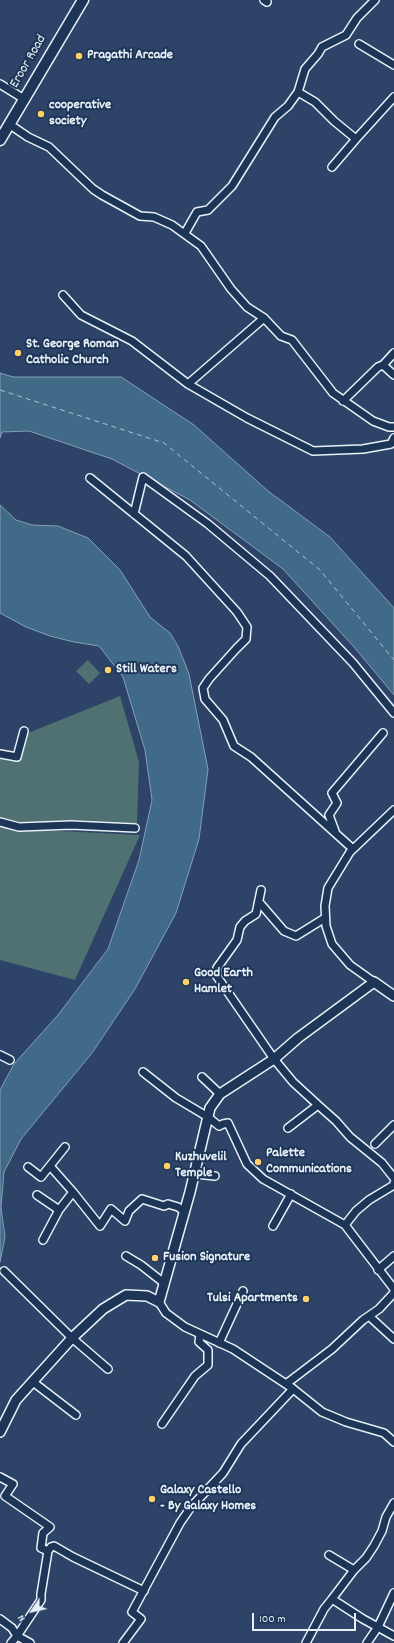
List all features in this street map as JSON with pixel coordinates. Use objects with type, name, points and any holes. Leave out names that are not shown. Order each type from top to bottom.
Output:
[{"type":"main road","name":"Eroor Road","points":[[0,140],[83,0]]},
{"type":"street","points":[[185,233],[197,212],[208,210],[232,186],[276,117],[288,106],[298,92],[305,69],[322,47],[346,35],[357,18],[375,0]]},
{"type":"street","points":[[359,44],[394,65]]},
{"type":"street","points":[[0,84],[24,99]]},
{"type":"street","points":[[298,92],[315,102],[334,121],[356,139]]},
{"type":"street","points":[[332,167],[394,97]]},
{"type":"street","points":[[9,124],[28,137],[49,148],[93,189],[102,195],[140,216],[154,217],[185,233],[201,246],[231,289],[246,307],[264,318],[281,336],[292,340],[333,393],[373,421],[389,427],[394,427]]},
{"type":"street","points":[[63,295],[81,315],[132,341],[188,384],[247,418],[313,451],[363,449],[391,444],[394,438]]},
{"type":"street","points":[[188,384],[264,318]]},
{"type":"street","points":[[344,401],[394,353]]},
{"type":"street","points":[[383,365],[394,375]]},
{"type":"street","points":[[134,514],[143,477],[208,524],[270,576],[353,664],[394,713]]},
{"type":"street","points":[[90,478],[186,556],[237,612],[247,627],[246,639],[209,679],[203,688],[205,699],[223,720],[234,746],[251,757],[354,848]]},
{"type":"street","points":[[0,754],[17,757],[24,731]]},
{"type":"street","points":[[335,831],[329,815],[337,803],[332,793],[383,733]]},
{"type":"street","points":[[394,810],[354,848],[328,888],[325,906],[326,926],[335,948],[350,965],[394,996]]},
{"type":"street","points":[[0,822],[19,827],[71,825],[135,828]]},
{"type":"street","points":[[261,890],[260,902],[256,914],[245,921],[240,927],[237,940],[218,968],[216,975],[274,1059],[293,1082],[336,1121],[350,1137],[393,1174]]},
{"type":"street","points":[[260,902],[284,931],[296,936],[325,918]]},
{"type":"street","points":[[159,1302],[195,1174],[210,1108],[220,1094],[274,1059],[298,1038],[374,982]]},
{"type":"street","points":[[0,1055],[10,1060]]},
{"type":"street","points":[[143,1072],[176,1098],[208,1117],[219,1126],[228,1123],[247,1164],[263,1179],[345,1225],[378,1270],[391,1284],[394,1290],[393,1294],[379,1309],[332,1349],[286,1384]]},
{"type":"street","points":[[202,1077],[220,1094]]},
{"type":"street","points":[[288,1128],[318,1105]]},
{"type":"street","points":[[375,1144],[394,1125]]},
{"type":"street","points":[[28,1167],[40,1177],[65,1147]]},
{"type":"street","points":[[50,1166],[100,1226],[111,1209],[125,1221],[129,1211],[142,1199],[164,1206],[168,1204],[178,1207],[185,1212]]},
{"type":"street","points":[[195,1174],[215,1176]]},
{"type":"street","points":[[345,1225],[356,1211],[369,1200],[394,1185],[394,1183]]},
{"type":"street","points":[[43,1240],[59,1210],[73,1192]]},
{"type":"street","points":[[273,1226],[290,1194]]},
{"type":"street","points":[[37,1195],[59,1210]]},
{"type":"street","points":[[126,1256],[141,1265],[164,1284]]},
{"type":"street","points":[[378,1270],[394,1256]]},
{"type":"street","points":[[4,1271],[72,1338],[108,1369]]},
{"type":"street","points":[[219,1343],[243,1291]]},
{"type":"street","points":[[0,1432],[16,1400],[72,1338],[103,1309],[126,1295],[147,1296],[159,1302],[166,1313],[185,1327],[233,1349],[286,1384],[322,1412],[346,1422],[384,1433],[394,1442]]},
{"type":"street","points":[[369,1316],[394,1339]]},
{"type":"street","points":[[162,1424],[195,1376],[208,1366],[208,1350],[199,1342],[200,1334]]},
{"type":"street","points":[[33,1382],[76,1415]]},
{"type":"street","points":[[123,1643],[141,1619],[132,1612],[180,1523],[188,1512],[224,1473],[241,1444],[293,1389]]},
{"type":"street","points":[[0,1477],[13,1484],[5,1496],[50,1527],[43,1533],[41,1548],[48,1550]]},
{"type":"street","points":[[306,1643],[324,1609],[374,1546],[382,1531],[386,1517],[394,1503]]},
{"type":"street","points":[[11,1643],[41,1600],[48,1550],[54,1546],[73,1557],[144,1591]]},
{"type":"street","points":[[329,1554],[354,1570]]},
{"type":"street","points":[[367,1643],[378,1627],[394,1593]]},
{"type":"street","points":[[332,1599],[363,1619],[394,1636]]},
{"type":"street","points":[[0,1619],[12,1628],[17,1636],[30,1643]]},
{"type":"green space","points":[[88,660],[100,673],[89,684],[76,671]]},
{"type":"green space","points":[[120,696],[139,762],[137,823],[76,820],[20,822],[0,818],[0,757],[19,759],[28,733]]},
{"type":"green space","points":[[0,828],[140,835],[75,980],[0,960]]},
{"type":"water","points":[[0,373],[13,377],[121,377],[194,425],[268,491],[330,537],[394,608],[394,695],[354,647],[283,569],[190,500],[112,459],[29,431],[2,432],[0,438]]},
{"type":"water","points":[[0,505],[16,520],[32,525],[58,526],[88,538],[120,570],[150,617],[170,633],[178,646],[189,674],[208,769],[199,839],[176,913],[135,989],[92,1053],[21,1139],[4,1172],[1,1207],[5,1237],[0,1262],[0,1090],[14,1064],[58,1015],[108,949],[139,860],[152,800],[145,750],[123,677],[99,646],[50,636],[26,627],[0,613]]},
{"type":"ferry route","points":[[0,390],[164,443],[320,570],[394,660]]},
{"type":"place","name":"Pragathi Arcade","points":[[79,56]]},
{"type":"place","name":"cooperative society","points":[[41,114]]},
{"type":"place","name":"St. George Roman Catholic Church","points":[[18,353]]},
{"type":"place","name":"Still Waters","points":[[108,670]]},
{"type":"place","name":"Good Earth Hamlet","points":[[186,982]]},
{"type":"place","name":"Palette Communications","points":[[258,1162]]},
{"type":"place","name":"Kuzhuvelil Temple","points":[[167,1166]]},
{"type":"place","name":"Fusion Signature","points":[[155,1258]]},
{"type":"place","name":"Tulsi Apartments","points":[[306,1299]]},
{"type":"place","name":"Galaxy Castello - By Galaxy Homes","points":[[152,1499]]}]
